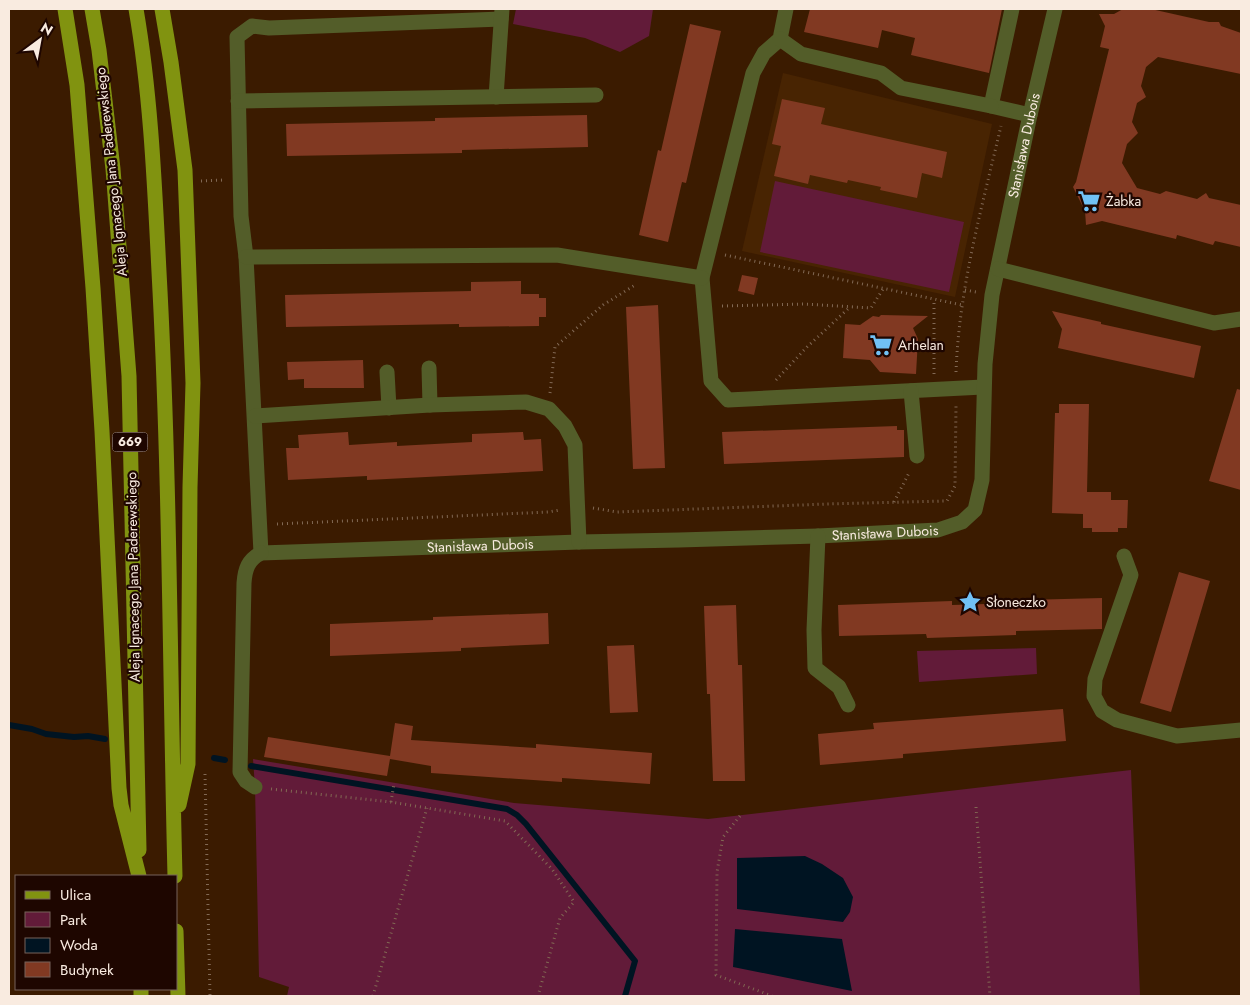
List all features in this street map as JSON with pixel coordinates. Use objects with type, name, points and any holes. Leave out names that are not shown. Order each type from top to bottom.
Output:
[{"type":"main road","points":[[64,9],[77,85],[93,288],[103,450],[119,788],[121,805],[139,875]]},
{"type":"main road","name":"Aleja Ignacego Jana Paderewskiego","points":[[92,9],[99,50],[113,169],[129,376],[139,875]]},
{"type":"main road","name":"669","points":[[136,9],[154,160],[164,370],[175,875]]},
{"type":"main road","points":[[162,9],[185,170],[193,383],[190,486],[188,764],[174,831]]},
{"type":"street","points":[[786,9],[780,39],[764,53],[753,72],[702,278],[711,381],[728,400],[983,387]]},
{"type":"street","points":[[998,108],[1012,9]]},
{"type":"street","name":"Stanisława Dubois","points":[[261,553],[818,536],[938,530],[962,522],[975,510],[982,480],[983,387],[992,295],[1030,115],[1055,9]]},
{"type":"street","points":[[255,787],[246,781],[240,772],[244,583],[247,565],[254,557],[261,553],[246,257],[241,216],[237,37],[252,26],[269,28],[501,14],[496,97]]},
{"type":"street","points":[[780,39],[801,54],[882,73],[901,88],[1030,115]]},
{"type":"street","points":[[238,101],[596,95]]},
{"type":"street","points":[[246,257],[557,255],[702,278]]},
{"type":"street","points":[[998,269],[1214,323],[1241,319]]},
{"type":"street","points":[[429,368],[430,405]]},
{"type":"street","points":[[387,372],[389,408]]},
{"type":"street","points":[[911,391],[917,456]]},
{"type":"street","points":[[254,416],[430,405],[526,402],[549,409],[565,426],[575,445],[579,542]]},
{"type":"street","points":[[818,536],[814,630],[815,668],[839,687],[848,705]]},
{"type":"street","points":[[1124,556],[1131,574],[1095,679],[1094,696],[1102,710],[1117,720],[1176,736],[1241,730]]},
{"type":"path","points":[[931,500],[947,501],[955,486],[957,335],[969,258],[998,108]]},
{"type":"path","points":[[197,181],[240,179]]},
{"type":"path","points":[[709,252],[962,305]]},
{"type":"path","points":[[549,409],[555,347],[603,305],[656,271]]},
{"type":"path","points":[[705,306],[804,304],[871,308],[883,289]]},
{"type":"path","points":[[934,300],[934,389]]},
{"type":"path","points":[[758,398],[807,347],[851,306]]},
{"type":"path","points":[[894,502],[917,456]]},
{"type":"path","points":[[391,802],[394,784]]},
{"type":"path","points":[[255,787],[391,802],[505,821],[552,869],[574,902],[560,918],[538,996]]},
{"type":"path","points":[[976,807],[990,996]]},
{"type":"path","points":[[372,996],[427,808]]},
{"type":"path","points":[[740,816],[723,837],[717,872],[716,975],[772,996]]},
{"type":"shaded area","points":[[783,73],[992,124],[955,297],[742,251]]},
{"type":"green space","points":[[516,9],[653,9],[649,36],[620,52],[585,38],[513,24]]},
{"type":"green space","points":[[775,181],[964,222],[949,292],[760,252]]},
{"type":"green space","points":[[1036,648],[1037,674],[919,682],[917,651]]},
{"type":"green space","points":[[253,759],[514,803],[708,819],[1131,770],[1140,996],[287,996],[289,987],[259,977]]},
{"type":"water","points":[[805,856],[822,864],[843,878],[853,897],[850,912],[843,922],[737,909],[737,858]]},
{"type":"water","points":[[735,929],[842,939],[852,991],[733,967]]},
{"type":"building","points":[[810,9],[1002,9],[989,73],[911,55],[915,38],[882,30],[878,48],[804,32]]},
{"type":"building","points":[[1123,9],[1151,9],[1209,22],[1219,22],[1221,26],[1241,33],[1241,74],[1158,57],[1146,67],[1141,86],[1146,97],[1137,103],[1132,122],[1138,133],[1127,144],[1122,163],[1137,188],[1160,194],[1166,191],[1197,199],[1206,193],[1209,198],[1241,205],[1241,247],[1215,241],[1213,245],[1177,235],[1176,239],[1102,221],[1086,225],[1085,211],[1073,187],[1076,182],[1109,49],[1100,47],[1105,26],[1099,14],[1114,14]]},
{"type":"building","points":[[690,24],[721,31],[686,183],[682,182],[668,242],[639,235],[658,150],[661,151]]},
{"type":"building","points":[[782,99],[825,108],[821,124],[947,152],[942,178],[922,173],[917,198],[880,190],[881,187],[848,180],[847,183],[810,175],[808,184],[774,176],[781,146],[772,144]]},
{"type":"building","points":[[587,115],[588,147],[462,150],[462,153],[287,156],[286,124],[435,121],[435,118]]},
{"type":"building","points":[[742,275],[758,278],[754,295],[738,291]]},
{"type":"building","points":[[521,281],[521,294],[539,294],[539,298],[546,298],[546,317],[539,317],[539,326],[459,327],[459,324],[286,327],[285,295],[471,291],[471,282]]},
{"type":"building","points":[[658,305],[665,468],[633,469],[626,307]]},
{"type":"building","points":[[1052,311],[1201,346],[1194,378],[1058,348],[1062,329]]},
{"type":"building","name":"Arhelan","points":[[881,315],[928,316],[913,328],[918,339],[916,374],[880,372],[870,360],[843,358],[845,324],[860,325],[873,316],[879,317]]},
{"type":"building","points":[[363,360],[364,388],[304,388],[304,379],[288,380],[287,362]]},
{"type":"building","points":[[1237,389],[1241,390],[1241,490],[1209,481]]},
{"type":"building","points":[[1059,404],[1089,404],[1087,492],[1111,492],[1111,500],[1128,500],[1127,528],[1118,528],[1118,532],[1092,532],[1092,528],[1083,528],[1083,514],[1052,513],[1055,413],[1059,413]]},
{"type":"building","points":[[897,426],[897,430],[904,430],[904,457],[724,464],[722,432]]},
{"type":"building","points":[[348,432],[349,445],[397,442],[397,446],[472,442],[472,434],[523,432],[524,440],[541,439],[543,471],[367,480],[367,476],[288,480],[286,448],[299,448],[298,435]]},
{"type":"building","points":[[1179,572],[1210,581],[1171,712],[1140,703]]},
{"type":"building","points":[[1102,598],[1102,629],[1016,631],[1016,635],[927,638],[926,634],[839,636],[838,605],[952,601],[952,605],[986,604],[986,601]]},
{"type":"building","points":[[736,605],[738,665],[742,665],[745,781],[713,781],[710,694],[707,694],[704,606]]},
{"type":"building","points":[[548,613],[549,644],[461,648],[461,651],[330,656],[330,624],[433,620],[433,617]]},
{"type":"building","points":[[634,645],[638,712],[610,713],[607,646]]},
{"type":"building","points":[[1063,709],[1066,741],[903,754],[903,758],[820,765],[818,734],[874,729],[873,723]]},
{"type":"building","points":[[395,723],[413,726],[411,740],[536,748],[536,744],[652,753],[650,784],[562,778],[562,782],[431,773],[431,766],[390,759],[387,776],[264,757],[268,737],[390,756]]},
{"type":"waterway","points":[[9,725],[32,729],[46,734],[74,737],[88,736],[105,739]]},
{"type":"waterway","points":[[214,758],[225,760]]},
{"type":"waterway","points":[[251,766],[507,809],[517,815],[635,961],[625,996]]},
{"type":"place","name":"Żabka","points":[[1089,201]]},
{"type":"place","name":"Arhelan","points":[[881,345]]},
{"type":"place","name":"Słoneczko","points":[[970,602]]}]
